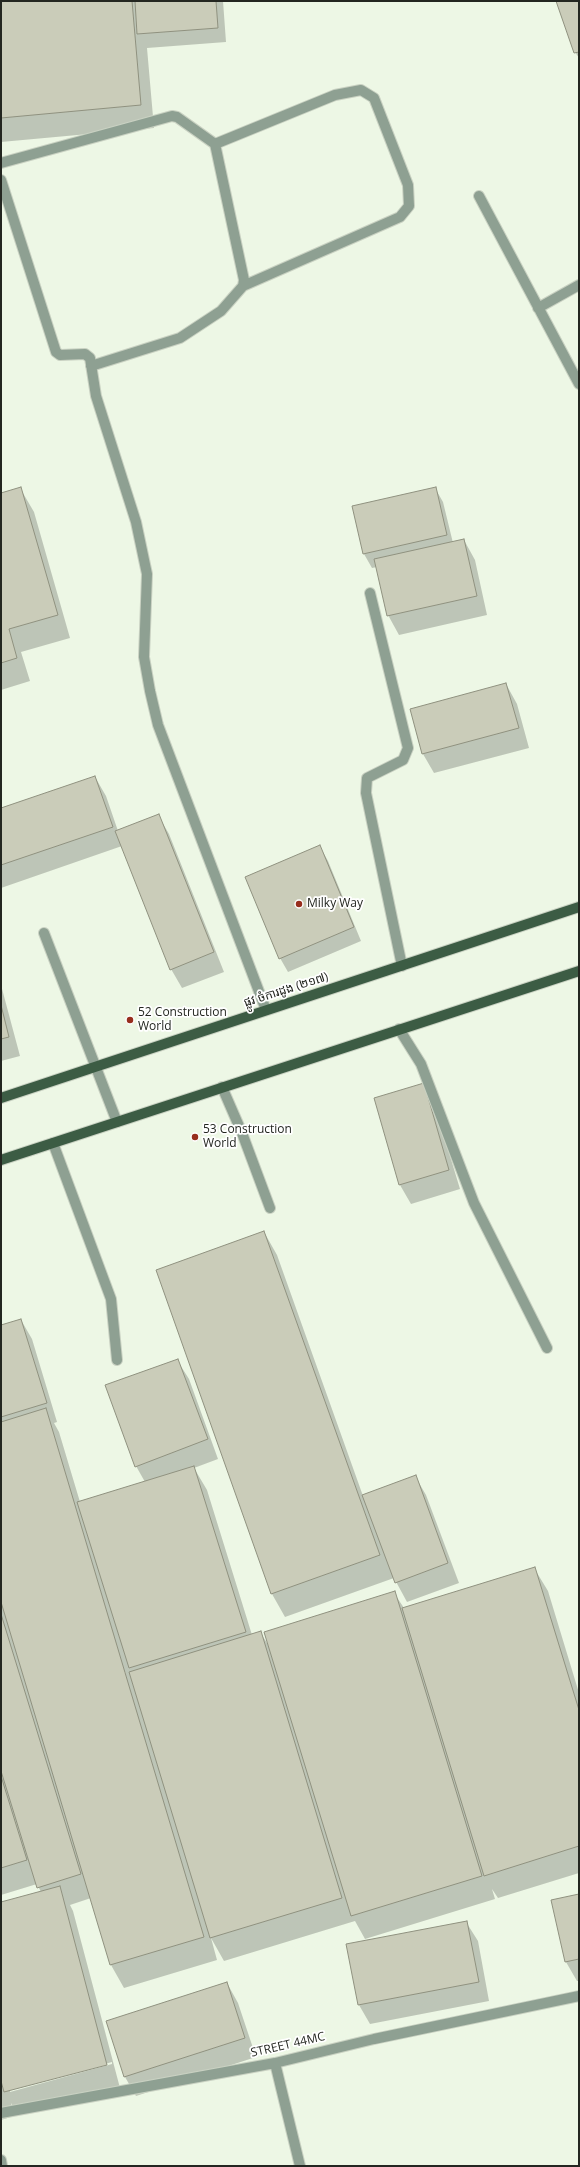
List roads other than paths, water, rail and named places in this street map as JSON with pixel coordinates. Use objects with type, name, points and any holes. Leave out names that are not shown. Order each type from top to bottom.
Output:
[{"type":"main road","name":"ផ្លូវ ចំការដូង (២១៧)","points":[[1,1098],[579,907]]},
{"type":"main road","points":[[1,1160],[579,971]]},
{"type":"street","points":[[91,366],[180,338],[221,311],[243,286],[400,217],[409,206],[408,185],[374,98],[361,90],[335,95],[215,144]]},
{"type":"street","points":[[1,163],[172,116],[176,117],[215,144],[244,280],[243,286]]},
{"type":"street","points":[[1,180],[56,352],[60,355],[88,355],[96,396],[136,522],[147,574],[144,657],[158,724],[266,1010]]},
{"type":"street","points":[[479,196],[579,384]]},
{"type":"street","points":[[538,308],[579,285]]},
{"type":"street","points":[[370,593],[408,748],[403,760],[367,778],[366,793],[402,966]]},
{"type":"street","points":[[44,933],[117,1122]]},
{"type":"street","points":[[399,1029],[421,1064],[474,1203],[547,1348]]},
{"type":"street","points":[[222,1087],[242,1133],[270,1208]]},
{"type":"street","points":[[53,1143],[112,1299],[117,1360]]},
{"type":"street","name":"STREET 44MC","points":[[1,2113],[275,2062],[374,2039],[579,1996]]},
{"type":"street","points":[[275,2062],[300,2166]]},
{"type":"street","points":[[1,2160],[2,2166]]},
{"type":"place","name":"Milky Way","points":[[299,904]]},
{"type":"place","name":"52 Construction World","points":[[130,1020]]},
{"type":"place","name":"53 Construction World","points":[[195,1137]]}]
